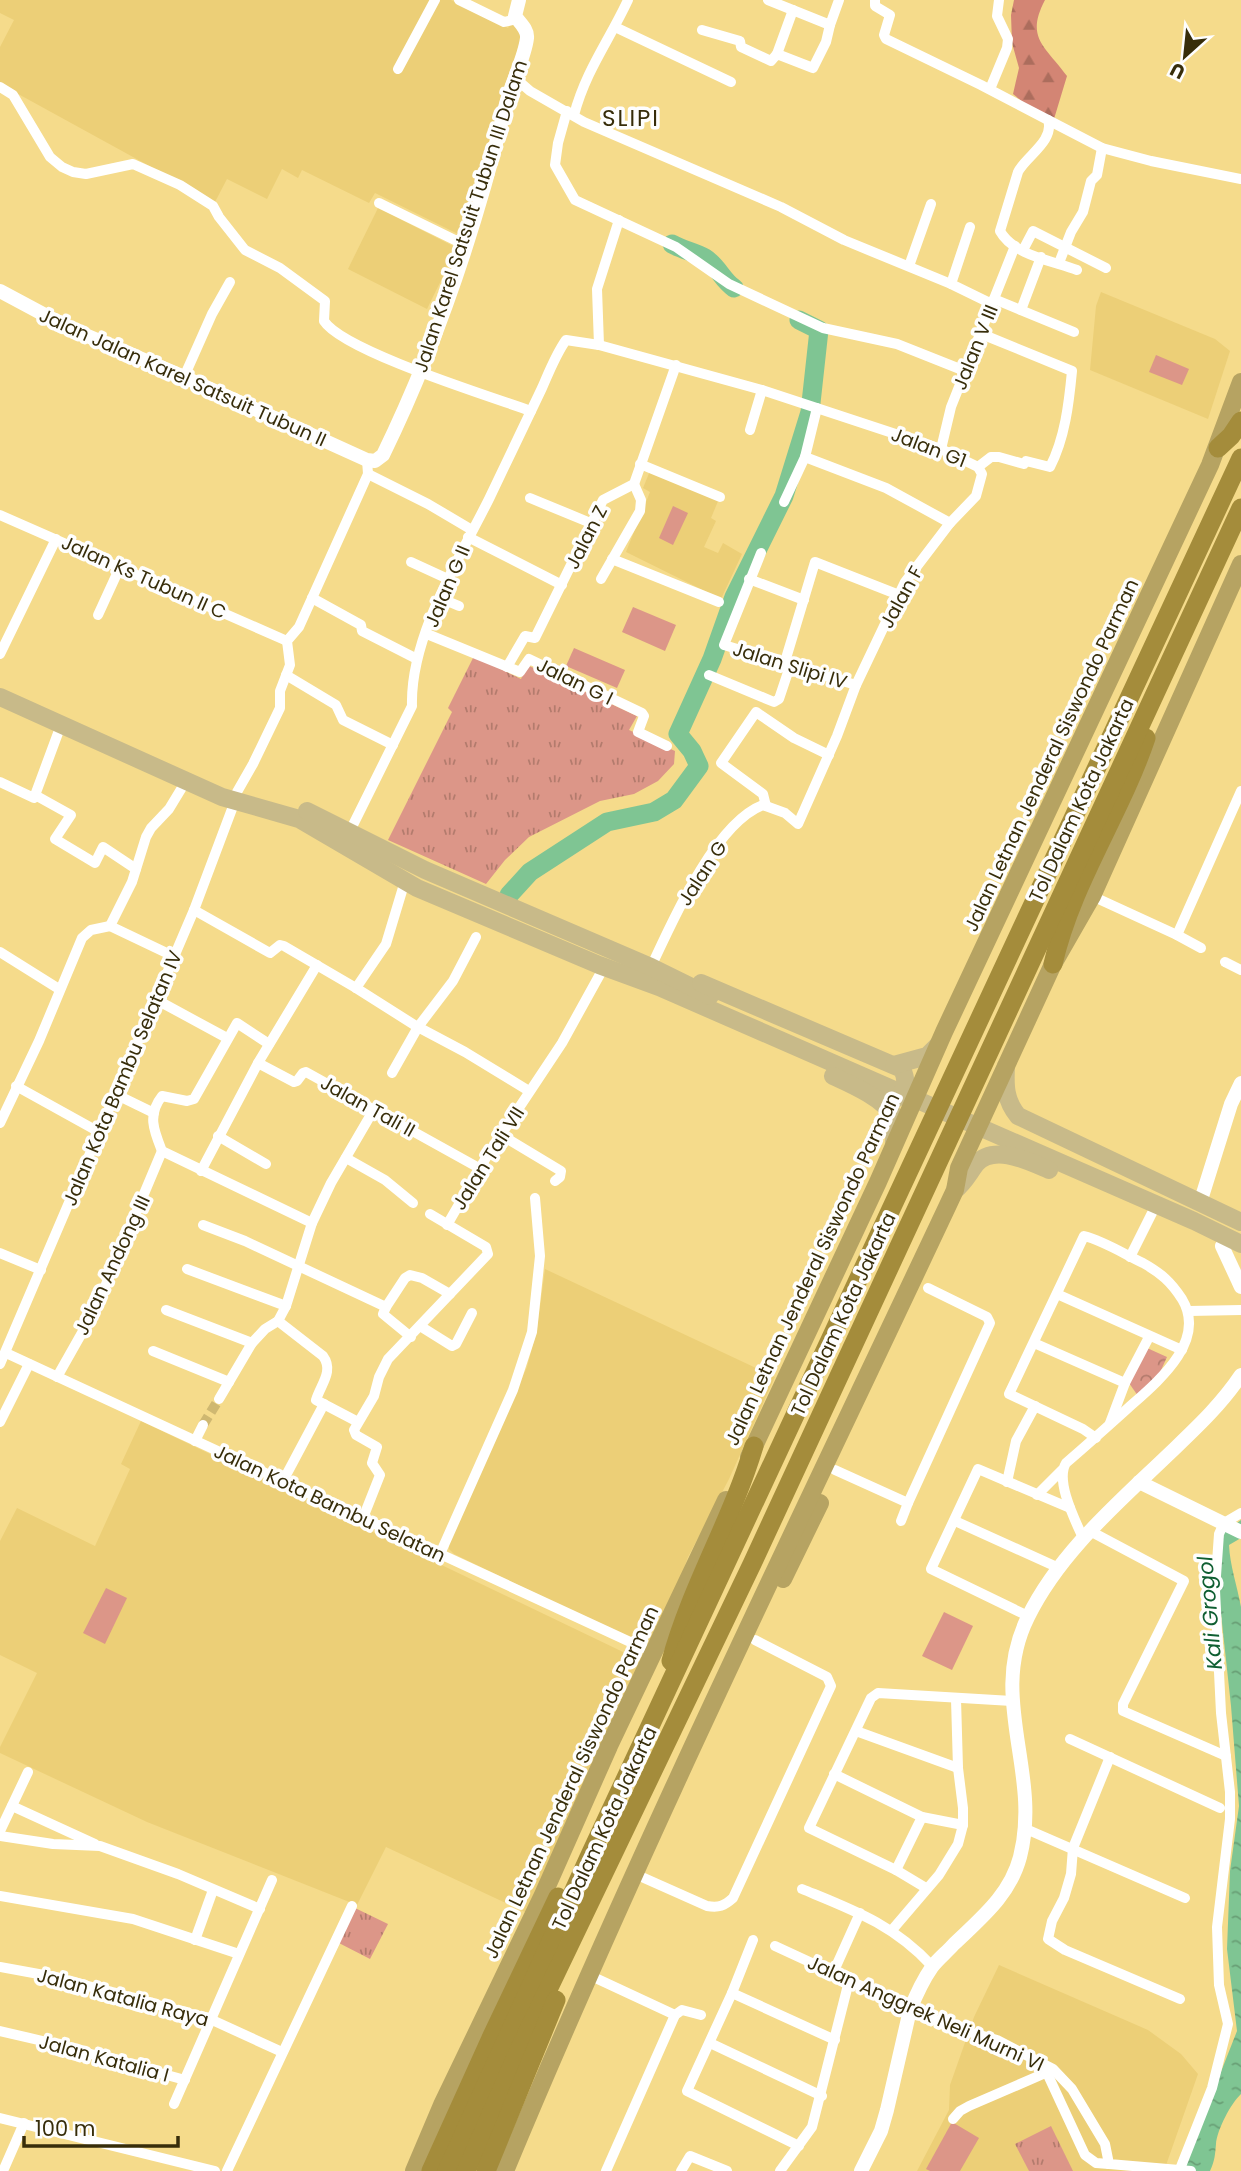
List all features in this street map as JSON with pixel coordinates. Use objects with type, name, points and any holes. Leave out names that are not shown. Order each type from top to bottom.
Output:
[{"type":"highway","name":"Jalan Letnan Jenderal Siswondo Parman","points":[[414,2171],[585,1797],[709,1533],[754,1446],[938,1045],[1218,448],[1241,382]]},
{"type":"highway","points":[[1218,448],[1231,436],[1241,421]]},
{"type":"highway","name":"Tol Dalam Kota Jakarta","points":[[466,2171],[520,2048],[567,1928],[590,1854],[1241,458]]},
{"type":"highway","name":"Tol Dalam Kota Jakarta","points":[[447,2171],[567,1928],[602,1878],[812,1433],[1241,508]]},
{"type":"highway","points":[[505,2171],[679,1774],[790,1552],[955,1190],[959,1168],[1053,964],[1092,896],[1236,587],[1241,564]]},
{"type":"highway","points":[[1053,964],[1065,921],[1142,752],[1150,724],[1151,702]]},
{"type":"highway","points":[[679,1774],[689,1769],[699,1757],[755,1640],[790,1552],[835,1470],[921,1284],[918,1270]]},
{"type":"highway","points":[[792,1423],[812,1433]]},
{"type":"highway","points":[[664,1700],[669,1669],[681,1628],[744,1479],[754,1446]]},
{"type":"highway","points":[[431,2171],[546,1920],[575,1868],[590,1854]]},
{"type":"highway","points":[[486,2171],[587,1926],[602,1878]]},
{"type":"main road","points":[[1,696],[236,797],[303,809],[425,870],[689,977],[902,1069],[906,1085],[896,1099],[879,1101]]},
{"type":"main road","points":[[1,696],[186,781],[299,819],[405,881],[604,967],[632,978],[688,993],[1241,1233]]},
{"type":"main road","points":[[656,965],[688,993],[1241,1244]]},
{"type":"main road","points":[[632,978],[657,997],[852,1084],[879,1101],[896,1118],[893,1147]]},
{"type":"main road","points":[[894,1065],[927,1056],[938,1045]]},
{"type":"main road","points":[[1006,1066],[1005,1090],[1010,1106],[1018,1116],[1241,1222]]},
{"type":"main road","points":[[1028,1162],[1023,1145],[1026,1137],[1040,1128]]},
{"type":"main road","points":[[955,1190],[963,1184],[978,1162],[987,1157],[1003,1155],[1028,1162],[1152,1213],[1241,1256]]},
{"type":"street","points":[[398,69],[435,0]]},
{"type":"street","points":[[459,0],[504,22],[517,19]]},
{"type":"street","name":"Jalan Karel Satsuit Tubun III Dalam","points":[[367,467],[383,455],[422,372],[493,159],[509,93],[528,37],[514,13],[519,0]]},
{"type":"street","points":[[628,0],[584,82],[558,143],[555,165],[575,200],[676,247],[726,282],[823,328],[897,344],[965,371]]},
{"type":"street","points":[[768,0],[830,25]]},
{"type":"street","points":[[777,54],[813,68],[826,42],[839,0]]},
{"type":"street","points":[[875,0],[876,6],[890,15],[884,35],[886,39],[990,89],[1102,148],[1151,161],[1241,178]]},
{"type":"street","points":[[990,89],[1007,48],[1007,39],[996,16],[999,0]]},
{"type":"street","points":[[702,30],[738,40],[741,47],[771,61],[777,54],[793,10]]},
{"type":"street","points":[[615,27],[731,82]]},
{"type":"street","points":[[514,77],[530,91],[584,122],[781,207],[844,240],[1074,332]]},
{"type":"street","points":[[0,87],[13,96],[50,157],[62,167],[86,174],[133,164],[197,195],[213,206],[246,250],[279,268],[325,301],[324,321],[328,327],[368,350],[531,411]]},
{"type":"street","points":[[509,93],[530,91]]},
{"type":"street","points":[[1049,122],[1037,151],[1018,172],[1000,231],[1019,248],[1077,270]]},
{"type":"street","points":[[1059,263],[1071,232],[1083,212],[1091,181],[1097,175],[1102,148]]},
{"type":"street","points":[[379,203],[465,245]]},
{"type":"street","points":[[909,266],[931,204]]},
{"type":"street","points":[[619,220],[597,289],[599,345],[676,365],[813,407],[804,457],[784,502]]},
{"type":"street","points":[[951,284],[970,227]]},
{"type":"street","points":[[1019,248],[1033,231],[1106,268]]},
{"type":"street","name":"Jalan V III","points":[[941,449],[951,407],[979,333],[1019,248]]},
{"type":"street","points":[[1021,310],[1041,257]]},
{"type":"street","points":[[184,377],[212,314],[230,282]]},
{"type":"street","name":"Jalan Jalan Karel Satsuit Tubun II","points":[[0,291],[71,329],[184,377],[367,467]]},
{"type":"street","points":[[978,467],[991,457],[999,457],[1050,467],[1059,449],[1072,371],[979,333]]},
{"type":"street","name":"Jalan G II","points":[[350,831],[412,706],[417,659],[448,579],[563,345],[568,340],[599,345]]},
{"type":"street","points":[[601,579],[640,511],[641,500],[634,484],[676,365]]},
{"type":"street","points":[[750,430],[762,390]]},
{"type":"street","name":"Jalan G1","points":[[813,407],[941,449],[978,467],[982,474],[979,490],[950,523]]},
{"type":"street","points":[[804,457],[886,488],[950,523]]},
{"type":"street","points":[[640,464],[720,497]]},
{"type":"street","points":[[287,641],[299,626],[312,598],[367,467],[470,534],[562,585]]},
{"type":"street","name":"Jalan Z","points":[[507,667],[525,636],[535,638],[603,500],[634,484]]},
{"type":"street","points":[[530,498],[593,524]]},
{"type":"street","name":"Jalan Ks Tubun II C","points":[[0,514],[287,641]]},
{"type":"street","name":"Jalan F","points":[[766,806],[785,813],[798,824],[856,685],[905,582],[950,523]]},
{"type":"street","points":[[0,654],[56,539]]},
{"type":"street","points":[[761,552],[748,579],[804,600]]},
{"type":"street","points":[[612,559],[719,602]]},
{"type":"street","points":[[411,562],[448,579]]},
{"type":"street","points":[[709,675],[774,702],[779,699],[815,562],[899,595]]},
{"type":"street","points":[[98,615],[120,567]]},
{"type":"street","name":"Jalan Slipi IV","points":[[748,579],[724,645],[856,685]]},
{"type":"street","points":[[312,598],[361,625],[362,631],[417,659]]},
{"type":"street","points":[[440,598],[459,606]]},
{"type":"street","name":"Jalan G I","points":[[427,634],[520,672],[529,659],[642,713],[644,716],[638,732],[667,746]]},
{"type":"street","name":"Jalan Kota Bambu Selatan IV","points":[[0,1364],[194,910],[236,797],[280,708],[280,691],[290,665],[287,641]]},
{"type":"street","points":[[286,675],[336,705],[343,720],[393,746]]},
{"type":"street","points":[[766,806],[764,794],[721,764],[756,712],[794,738],[829,755]]},
{"type":"street","points":[[0,782],[34,798],[61,724]]},
{"type":"street","points":[[110,926],[132,882],[143,844],[151,828],[169,809],[186,781]]},
{"type":"street","points":[[1177,935],[1241,791]]},
{"type":"street","points":[[35,794],[71,815],[55,839],[94,863],[103,846],[136,869]]},
{"type":"street","name":"Jalan G","points":[[656,965],[676,914],[714,849],[747,815],[762,805],[766,806]]},
{"type":"street","points":[[356,988],[386,944],[405,881]]},
{"type":"street","points":[[1092,896],[1201,948]]},
{"type":"street","points":[[194,910],[270,953],[284,946],[529,1091]]},
{"type":"street","points":[[0,1123],[39,1041],[82,938],[91,930],[110,926],[173,956]]},
{"type":"street","points":[[393,1073],[418,1027],[453,981],[476,937]]},
{"type":"street","points":[[0,952],[59,989]]},
{"type":"street","points":[[1225,962],[1241,970]]},
{"type":"street","points":[[201,1171],[258,1063],[317,965]]},
{"type":"street","name":"Jalan Tali VII","points":[[447,1225],[480,1168],[562,1043],[604,967]]},
{"type":"street","points":[[155,999],[227,1038]]},
{"type":"street","points":[[269,1044],[237,1023],[194,1099],[187,1101],[162,1096],[154,1112],[152,1128],[162,1151],[310,1222]]},
{"type":"street","name":"Jalan Tali II","points":[[258,1063],[293,1082],[297,1082],[306,1072],[480,1168]]},
{"type":"street","points":[[1200,1203],[1231,1104],[1241,1083]]},
{"type":"street","points":[[16,1086],[99,1132]]},
{"type":"street","points":[[115,1094],[154,1112]]},
{"type":"street","points":[[219,1399],[252,1343],[265,1329],[278,1321],[286,1306],[310,1222],[373,1111]]},
{"type":"street","points":[[501,1135],[561,1171],[562,1174],[555,1181]]},
{"type":"street","points":[[218,1136],[266,1164]]},
{"type":"street","name":"Jalan Andong III","points":[[57,1377],[96,1308],[162,1151]]},
{"type":"street","points":[[346,1158],[385,1180],[413,1203]]},
{"type":"street","points":[[440,1554],[513,1390],[532,1332],[540,1256],[535,1198]]},
{"type":"street","points":[[1130,1257],[1152,1213]]},
{"type":"street","points":[[363,1518],[380,1475],[372,1463],[377,1447],[354,1430],[374,1396],[388,1359],[488,1251],[430,1214]]},
{"type":"street","points":[[203,1225],[245,1241],[386,1307]]},
{"type":"street","points":[[1037,1495],[1066,1463],[1096,1438],[1164,1374],[1182,1350],[1188,1335],[1189,1311],[1172,1283],[1159,1272],[1084,1236],[1010,1394],[1096,1438]]},
{"type":"street","points":[[1222,1246],[1241,1287]]},
{"type":"street","points":[[0,1253],[41,1270]]},
{"type":"street","points":[[187,1269],[286,1306]]},
{"type":"street","points":[[411,1336],[383,1314],[405,1278],[410,1275],[422,1278],[450,1294]]},
{"type":"street","points":[[901,1521],[990,1323],[987,1317],[928,1288]]},
{"type":"street","points":[[1057,1294],[1182,1350]]},
{"type":"street","points":[[166,1310],[252,1343]]},
{"type":"street","points":[[1189,1311],[1241,1310]]},
{"type":"street","points":[[420,1326],[452,1346],[456,1344],[472,1314]]},
{"type":"street","points":[[278,1321],[323,1356],[328,1363],[328,1372],[316,1398],[358,1422]]},
{"type":"street","points":[[1109,1426],[1125,1382],[1149,1337]]},
{"type":"street","points":[[1034,1343],[1125,1382]]},
{"type":"street","points":[[153,1352],[229,1382]]},
{"type":"street","name":"Jalan Kota Bambu Selatan","points":[[6,1353],[654,1653]]},
{"type":"street","points":[[0,1422],[29,1364]]},
{"type":"street","points":[[861,2171],[881,2131],[910,2010],[932,1966],[1001,1899],[1015,1872],[1026,1829],[1026,1794],[1012,1701],[1013,1659],[1028,1616],[1059,1568],[1087,1534],[1216,1410],[1241,1375]]},
{"type":"street","points":[[283,1482],[324,1404]]},
{"type":"street","points":[[1007,1482],[1016,1441],[1035,1406]]},
{"type":"street","points":[[195,1441],[203,1425]]},
{"type":"street","points":[[1028,1616],[931,1569],[978,1469],[1070,1508]]},
{"type":"street","points":[[835,1470],[908,1503]]},
{"type":"street","points":[[1062,1470],[1070,1508],[1087,1534],[1184,1581],[1123,1704],[1124,1711],[1226,1756]]},
{"type":"street","points":[[1139,1482],[1231,1527]]},
{"type":"street","points":[[953,2119],[969,2106],[1050,2071],[1085,2155],[1096,2163],[1184,2170],[1212,2088],[1228,2024],[1219,1985],[1217,1927],[1230,1819],[1230,1792],[1215,1598],[1217,1541],[1241,1513]]},
{"type":"street","points":[[955,1521],[1059,1568]]},
{"type":"street","points":[[635,1874],[707,1906],[718,1908],[733,1898],[831,1686],[827,1677],[755,1640]]},
{"type":"street","points":[[926,1888],[896,1870],[809,1828],[871,1699],[878,1693],[1012,1701]]},
{"type":"street","points":[[892,1930],[950,1860],[958,1844],[963,1825],[956,1699]]},
{"type":"street","points":[[856,1731],[958,1768]]},
{"type":"street","points":[[1070,1739],[1220,1808]]},
{"type":"street","points":[[1110,1757],[1073,1848],[1064,1898],[1048,1932],[1048,1939],[1065,1950],[1180,1999]]},
{"type":"street","points":[[0,1831],[28,1772]]},
{"type":"street","points":[[834,1774],[922,1817],[963,1825]]},
{"type":"street","points":[[12,1806],[100,1846],[178,1874],[260,1909]]},
{"type":"street","points":[[896,1870],[922,1817]]},
{"type":"street","points":[[1026,1829],[1185,1898]]},
{"type":"street","points":[[0,1836],[52,1844],[100,1846]]},
{"type":"street","name":"Jalan Katalia I","points":[[0,2031],[185,2080],[272,1880]]},
{"type":"street","points":[[802,1889],[860,1913],[892,1930],[932,1966]]},
{"type":"street","points":[[195,1940],[213,1891]]},
{"type":"street","points":[[0,1896],[133,1919],[239,1954]]},
{"type":"street","points":[[227,2171],[352,1906]]},
{"type":"street","points":[[833,1973],[860,1913]]},
{"type":"street","points":[[753,1940],[687,2091],[799,2146]]},
{"type":"street","name":"Jalan Anggrek Neli Murni VI","points":[[775,1946],[910,2010],[951,2027],[997,2040],[1050,2071],[1072,2089],[1105,2144],[1109,2164]]},
{"type":"street","name":"Jalan Katalia Raya","points":[[0,1967],[55,1977],[210,2019],[282,2052]]},
{"type":"street","points":[[589,1975],[675,2015]]},
{"type":"street","points":[[780,2171],[812,2127],[849,1981]]},
{"type":"street","points":[[732,1993],[835,2040]]},
{"type":"street","points":[[606,2171],[675,2015],[681,2010],[701,2015]]},
{"type":"street","points":[[710,2043],[822,2096]]},
{"type":"street","points":[[174,2104],[185,2080]]},
{"type":"street","points":[[0,2118],[215,2171]]},
{"type":"street","points":[[3,2171],[24,2123]]},
{"type":"street","points":[[681,2171],[690,2156],[727,2171]]},
{"type":"shaded area","points":[[0,0],[451,0],[508,28],[513,21],[522,35],[460,235],[375,193],[369,203],[302,170],[298,178],[282,169],[267,199],[227,179],[215,202],[0,84],[0,47],[14,20],[0,13]]},
{"type":"shaded area","points":[[378,208],[457,248],[427,309],[348,269]]},
{"type":"shaded area","points":[[1101,292],[1215,339],[1230,351],[1208,419],[1090,370],[1096,306]]},
{"type":"shaded area","points":[[652,466],[721,494],[711,518],[716,521],[704,547],[718,553],[723,543],[742,554],[721,599],[626,552],[650,492],[643,488]]},
{"type":"shaded area","points":[[545,1269],[775,1377],[729,1479],[688,1557],[660,1636],[654,1642],[637,1642],[454,1554],[449,1549],[449,1543],[527,1367],[537,1329]]},
{"type":"shaded area","points":[[141,1421],[646,1663],[527,1913],[386,1847],[357,1905],[147,1822],[0,1753],[0,1747],[37,1673],[0,1655],[0,1541],[17,1508],[95,1546],[130,1469],[121,1464]]},
{"type":"shaded area","points":[[999,1965],[1148,2030],[1181,2054],[1198,2074],[1164,2171],[917,2171],[949,2110],[950,2085],[974,2017]]},
{"type":"green space","points":[[1014,0],[1045,0],[1039,13],[1037,33],[1045,49],[1067,76],[1054,119],[1045,120],[1013,94],[1019,68],[1012,43],[1011,15]]},
{"type":"green space","points":[[1156,355],[1189,369],[1182,385],[1149,372]]},
{"type":"green space","points":[[673,506],[688,513],[673,545],[659,538]]},
{"type":"green space","points":[[633,607],[676,625],[665,651],[622,632]]},
{"type":"green space","points":[[574,648],[625,670],[617,688],[566,666]]},
{"type":"green space","points":[[474,656],[521,679],[527,665],[637,716],[629,730],[675,751],[674,764],[658,781],[634,794],[600,801],[529,837],[505,860],[486,884],[388,840],[452,712],[448,708]]},
{"type":"green space","points":[[1147,1348],[1167,1357],[1157,1379],[1138,1396],[1129,1383]]},
{"type":"green space","points":[[106,1588],[127,1598],[105,1644],[83,1633]]},
{"type":"green space","points":[[944,1612],[973,1626],[952,1670],[922,1656]]},
{"type":"green space","points":[[355,1908],[388,1924],[370,1959],[337,1942]]},
{"type":"green space","points":[[952,2122],[979,2138],[960,2171],[926,2169]]},
{"type":"green space","points":[[1051,2126],[1073,2171],[1029,2171],[1015,2144]]},
{"type":"water","points":[[1241,1520],[1241,1538],[1229,1545],[1241,1607],[1241,2094],[1222,2124],[1210,2171],[1182,2171],[1237,2031],[1227,1949],[1230,1871],[1239,1806],[1217,1577],[1221,1535]]},
{"type":"waterway","points":[[672,244],[705,258],[734,288]]},
{"type":"waterway","points":[[509,895],[530,872],[607,822],[654,812],[674,800],[699,766],[692,751],[678,734],[712,659],[734,597],[784,496],[810,412],[819,330],[799,320]]},
{"type":"tunnel","points":[[203,1425],[219,1399]]},
{"type":"district","name":"SLIPI","points":[[631,118]]},
{"type":"water label","name":"Kali Grogol","points":[[1210,1613]]}]
